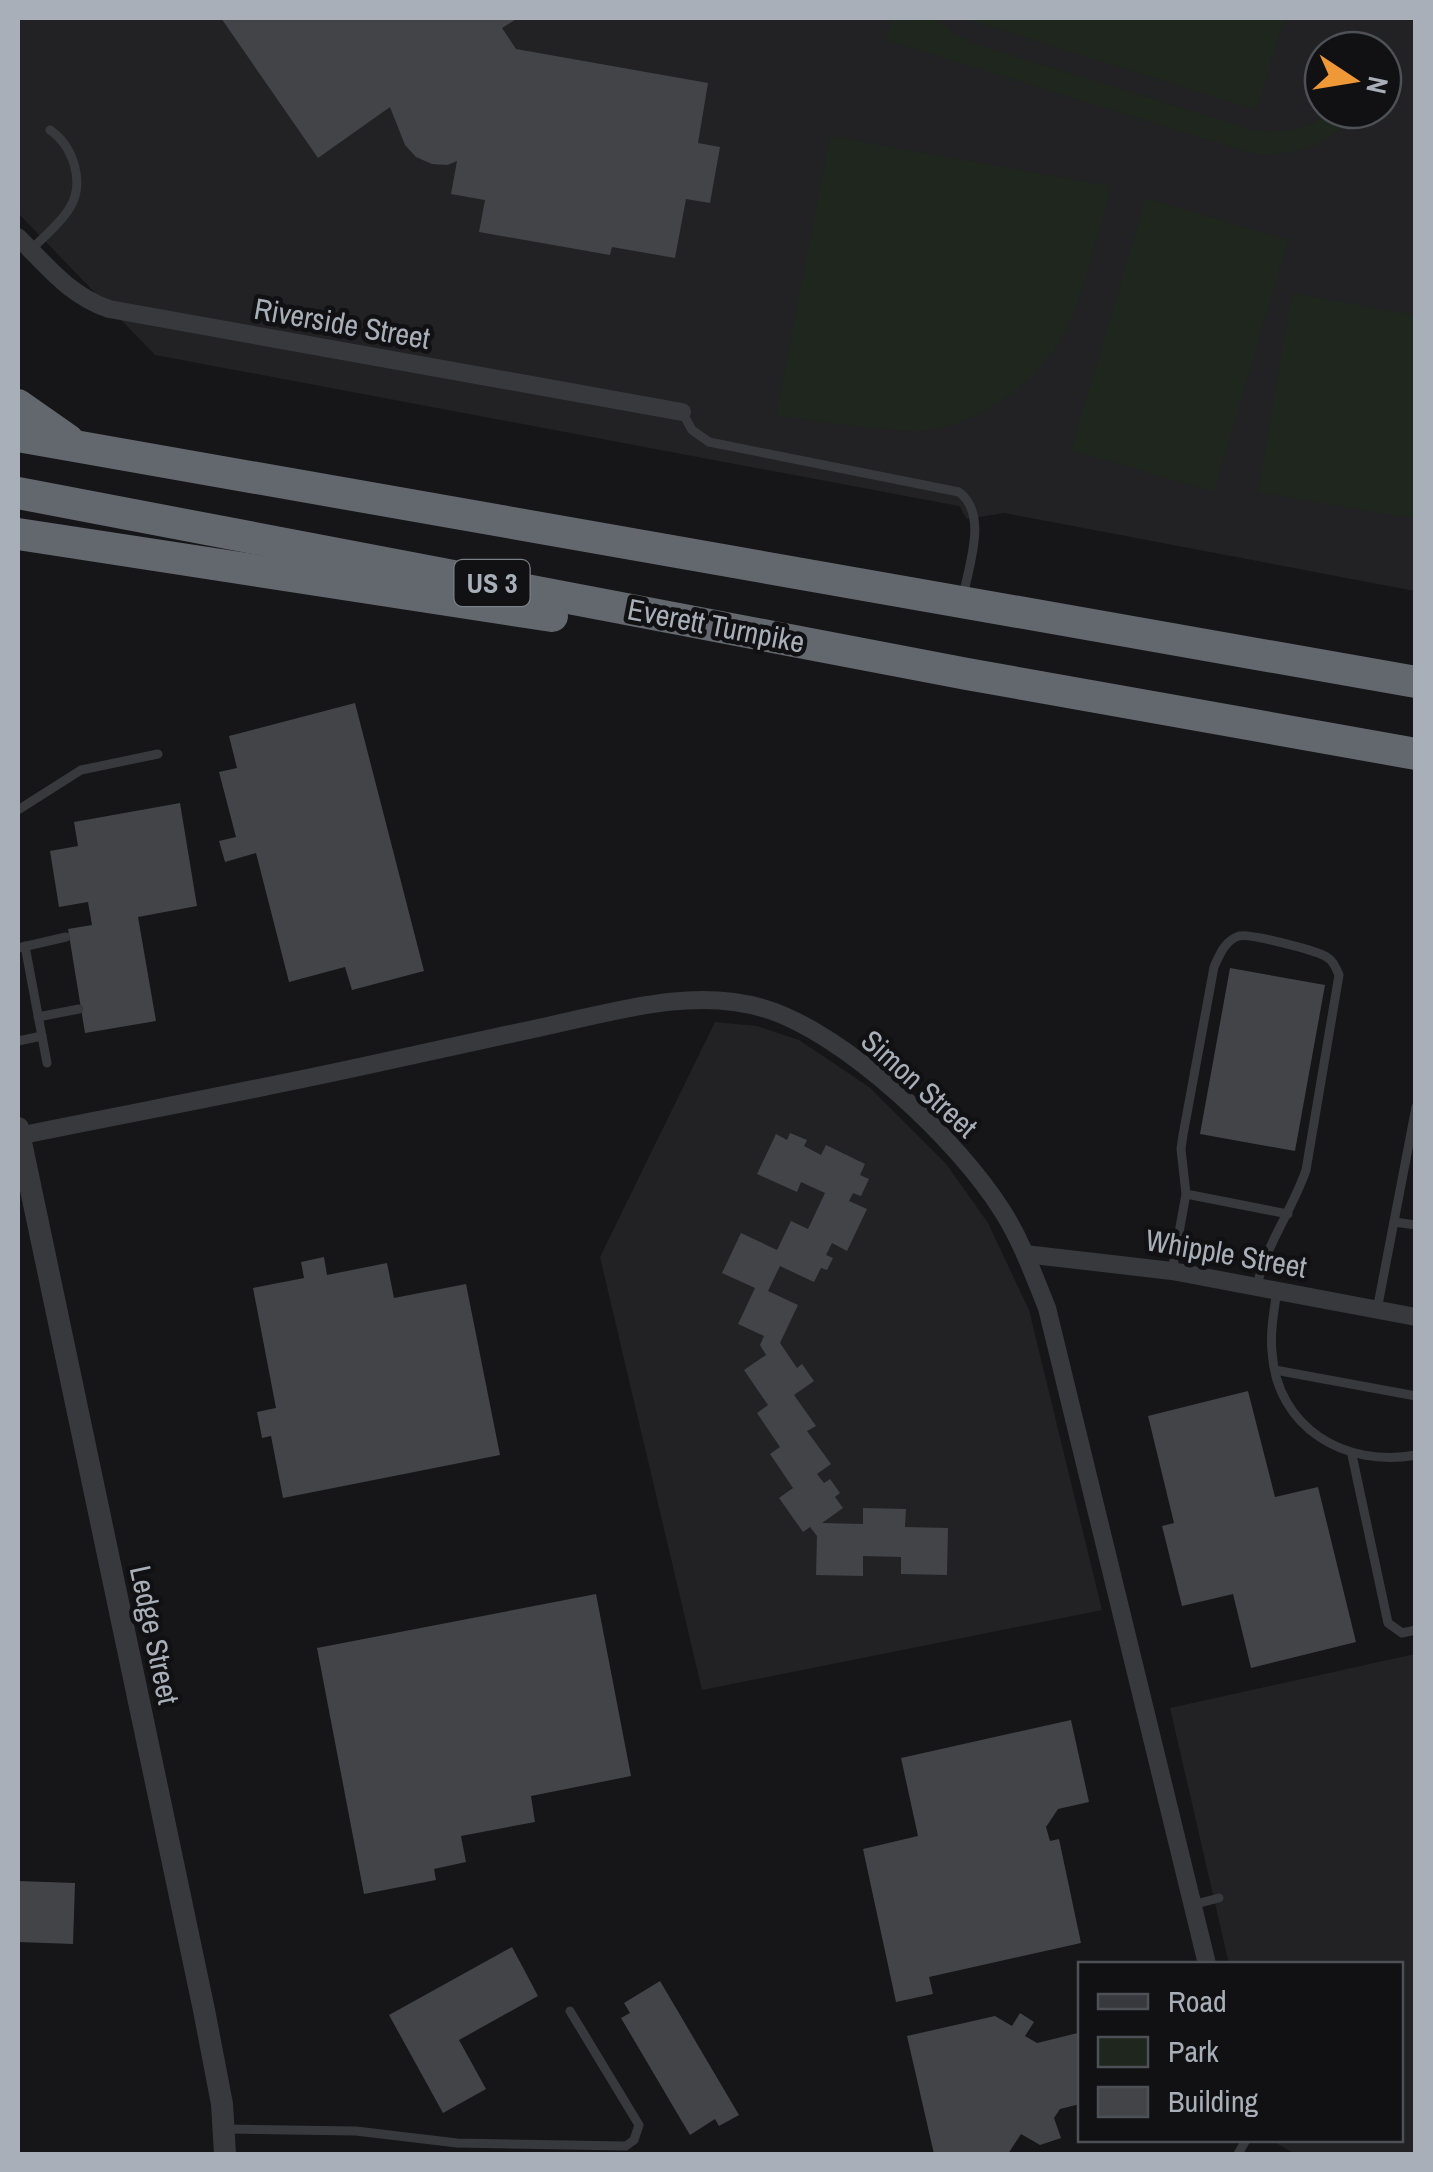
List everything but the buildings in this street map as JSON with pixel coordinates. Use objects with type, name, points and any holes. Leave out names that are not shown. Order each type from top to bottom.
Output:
[{"type":"highway","points":[[18,406],[80,448]]},
{"type":"highway","name":"US 3","points":[[18,436],[1416,682]]},
{"type":"highway","name":"Everett Turnpike","points":[[18,493],[968,674],[1416,754]]},
{"type":"highway","points":[[18,534],[390,593],[968,674]]},
{"type":"street","name":"Riverside Street","points":[[24,244],[80,297],[110,308],[682,412]]},
{"type":"street","name":"Simon Street","points":[[18,1133],[284,1083],[632,1008],[719,1000],[764,1008],[806,1025],[897,1093],[986,1187],[1025,1254],[1056,1340],[1206,1962]]},
{"type":"street","name":"Ledge Street","points":[[18,1133],[204,2010],[226,2154]]},
{"type":"street","name":"Whipple Street","points":[[1025,1254],[1172,1271],[1416,1317]]},
{"type":"lane","points":[[24,244],[70,207],[76,178],[69,148],[50,130]]},
{"type":"lane","points":[[682,412],[692,430],[709,442],[924,482],[963,494],[976,518],[962,601]]},
{"type":"lane","points":[[18,810],[81,770],[158,754]]},
{"type":"lane","points":[[1172,1271],[1186,1194],[1183,1134],[1214,967],[1232,940],[1253,937],[1326,956],[1336,965],[1339,975],[1306,1170],[1263,1260],[1257,1286]]},
{"type":"lane","points":[[47,1063],[21,947],[66,938]]},
{"type":"lane","points":[[38,1016],[80,1008]]},
{"type":"lane","points":[[18,1041],[42,1036]]},
{"type":"lane","points":[[1377,1310],[1416,1108]]},
{"type":"lane","points":[[1186,1194],[1288,1214]]},
{"type":"lane","points":[[1394,1222],[1416,1226]]},
{"type":"lane","points":[[1276,1290],[1272,1327],[1274,1370],[1299,1422],[1313,1436],[1352,1455],[1416,1455]]},
{"type":"lane","points":[[1274,1370],[1416,1396]]},
{"type":"lane","points":[[1352,1455],[1388,1622],[1402,1633],[1416,1630]]},
{"type":"lane","points":[[1192,1904],[1219,1898]]},
{"type":"lane","points":[[225,2129],[356,2131],[472,2143],[626,2146],[634,2140],[639,2125],[570,2011]]},
{"type":"shaded area","points":[[18,18],[1415,18],[1415,591],[1004,513],[967,519],[959,506],[155,355],[18,213]]},
{"type":"shaded area","points":[[715,1022],[757,1026],[799,1040],[869,1087],[947,1165],[988,1223],[1029,1310],[1102,1610],[702,1690],[600,1257]]},
{"type":"shaded area","points":[[1415,1654],[1415,2154],[1295,2154],[1274,2142],[1403,2142],[1403,1962],[1229,1962],[1170,1708]]},
{"type":"green space","points":[[893,18],[935,18],[972,43],[1253,130],[1288,131],[1303,127],[1303,130],[1339,130],[1300,150],[1254,154],[886,40]]},
{"type":"green space","points":[[963,18],[1285,18],[1256,110]]},
{"type":"green space","points":[[830,136],[1111,186],[1084,285],[1061,338],[1028,379],[985,411],[937,429],[913,431],[776,416]]},
{"type":"green space","points":[[1146,198],[1288,240],[1214,492],[1071,450]]},
{"type":"green space","points":[[1292,293],[1415,315],[1415,519],[1258,492]]}]
